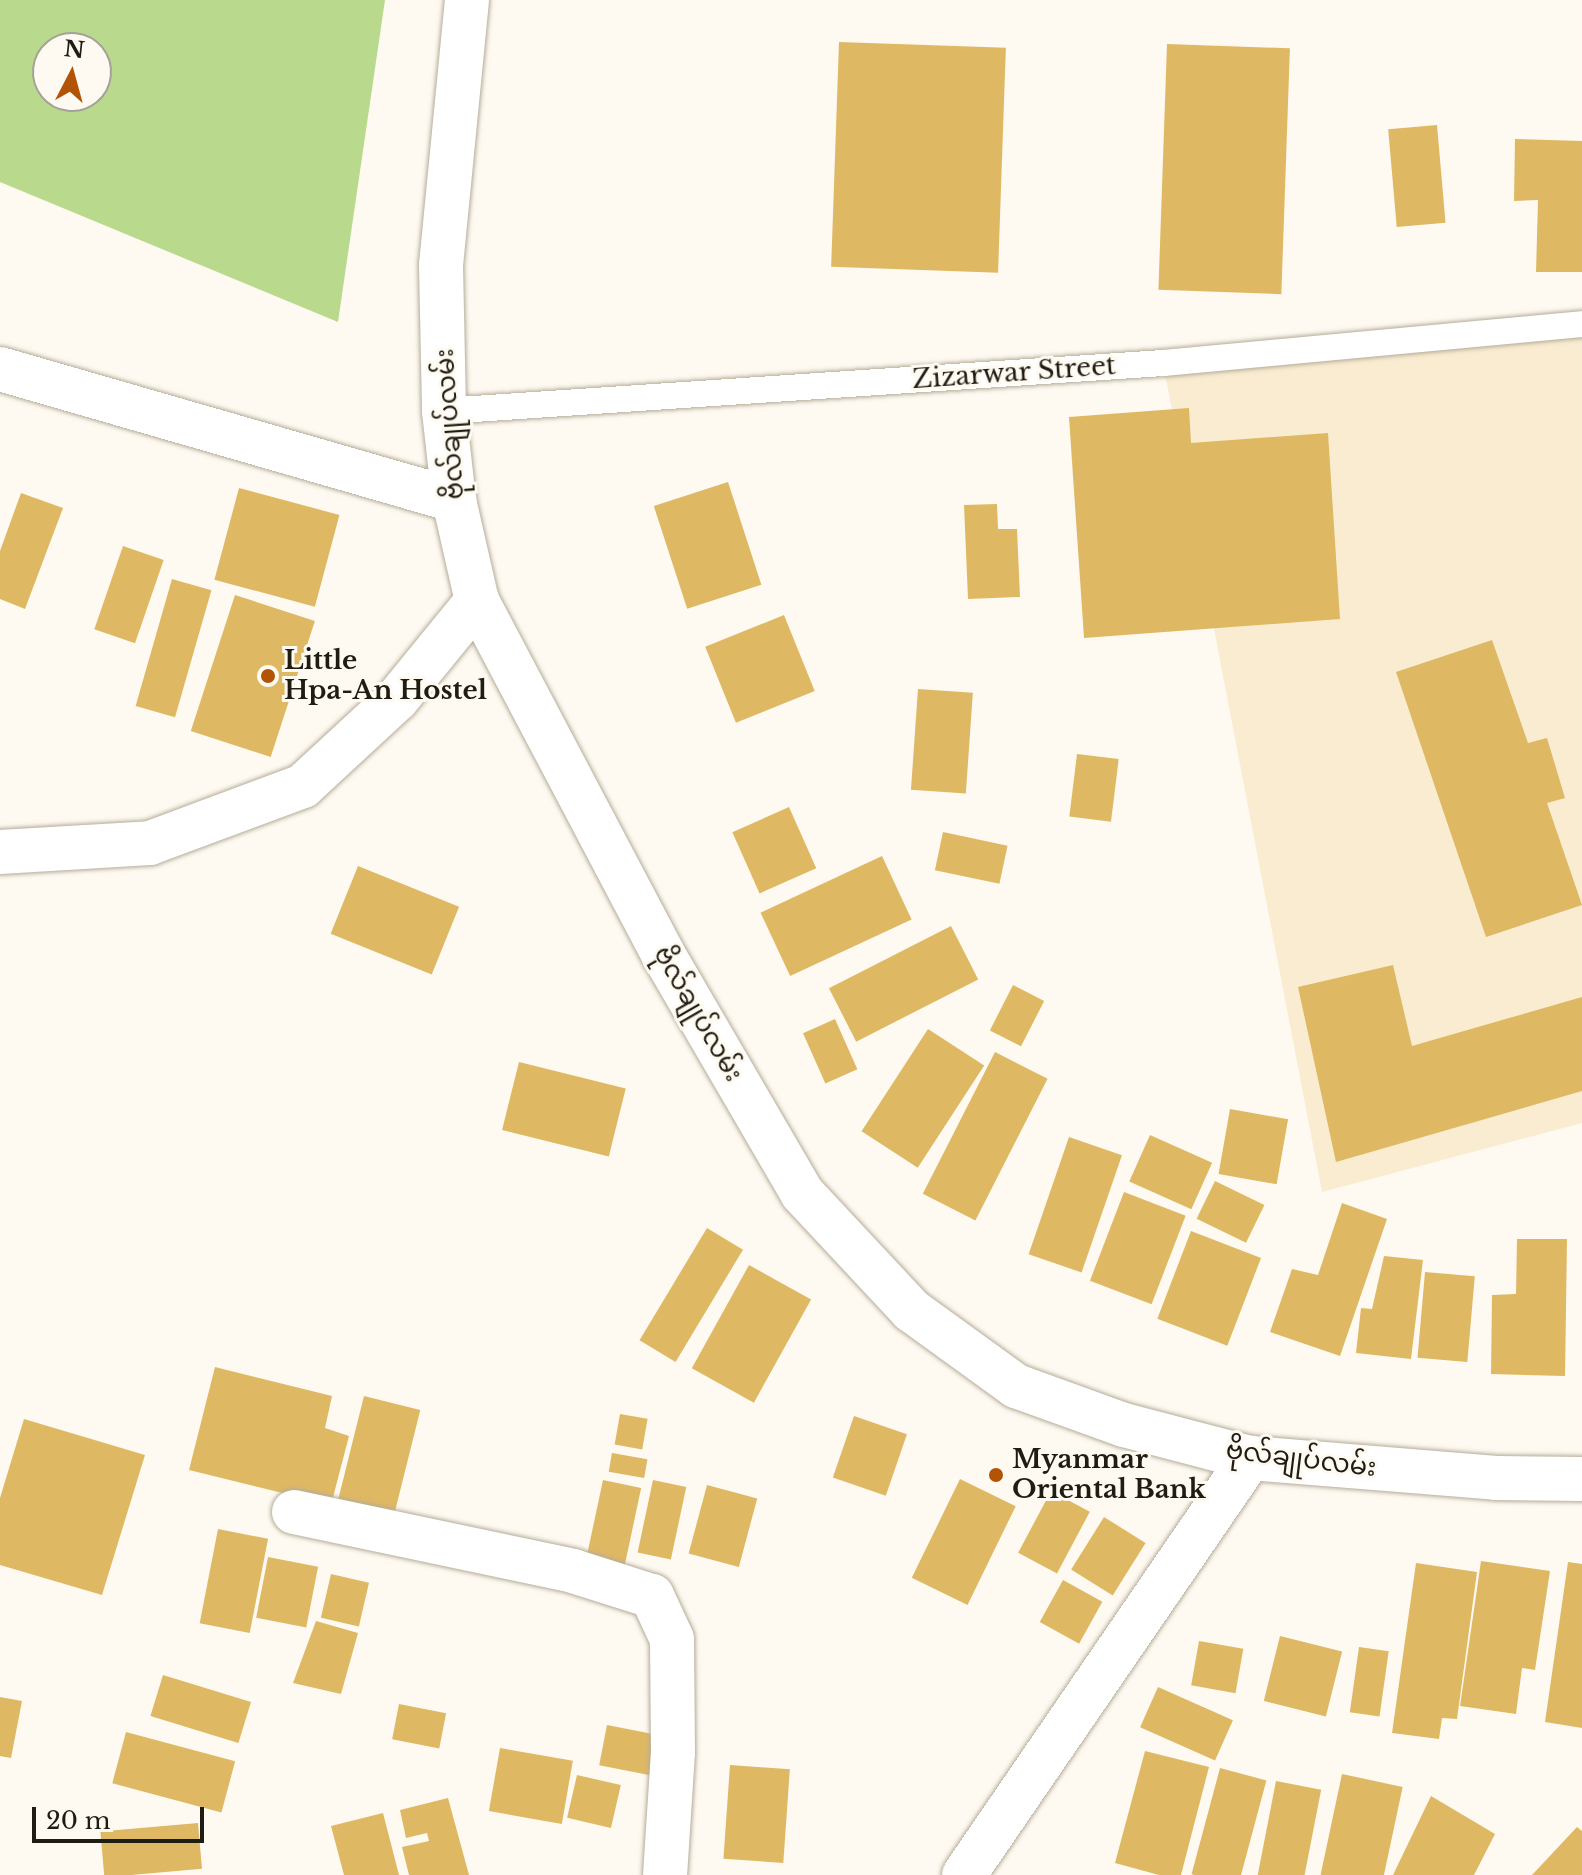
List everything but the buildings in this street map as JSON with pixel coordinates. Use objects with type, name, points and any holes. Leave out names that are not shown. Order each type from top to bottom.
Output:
[{"type":"street","name":"ဗိုလ်ချုပ်လမ်း","points":[[467,0],[441,265],[444,411],[454,500],[477,601],[663,954],[802,1193],[911,1310],[1016,1386],[1124,1425],[1250,1458],[1496,1478],[1582,1479]]},
{"type":"street","points":[[0,369],[454,500]]},
{"type":"street","points":[[0,852],[150,843],[303,786],[397,699],[477,601]]},
{"type":"street","points":[[964,1875],[1250,1458]]},
{"type":"street","points":[[294,1512],[573,1571],[652,1596],[672,1639],[673,1752],[665,1875]]},
{"type":"lane","name":"Zizarwar Street","points":[[444,411],[1163,363],[1582,324]]},
{"type":"shaded area","points":[[1582,324],[1582,1123],[1322,1192],[1163,363]]},
{"type":"green space","points":[[0,0],[385,0],[338,322],[0,182]]},
{"type":"place","name":"Little Hpa-An Hostel","points":[[268,676]]},
{"type":"place","name":"Myanmar Oriental Bank","points":[[996,1475]]}]
